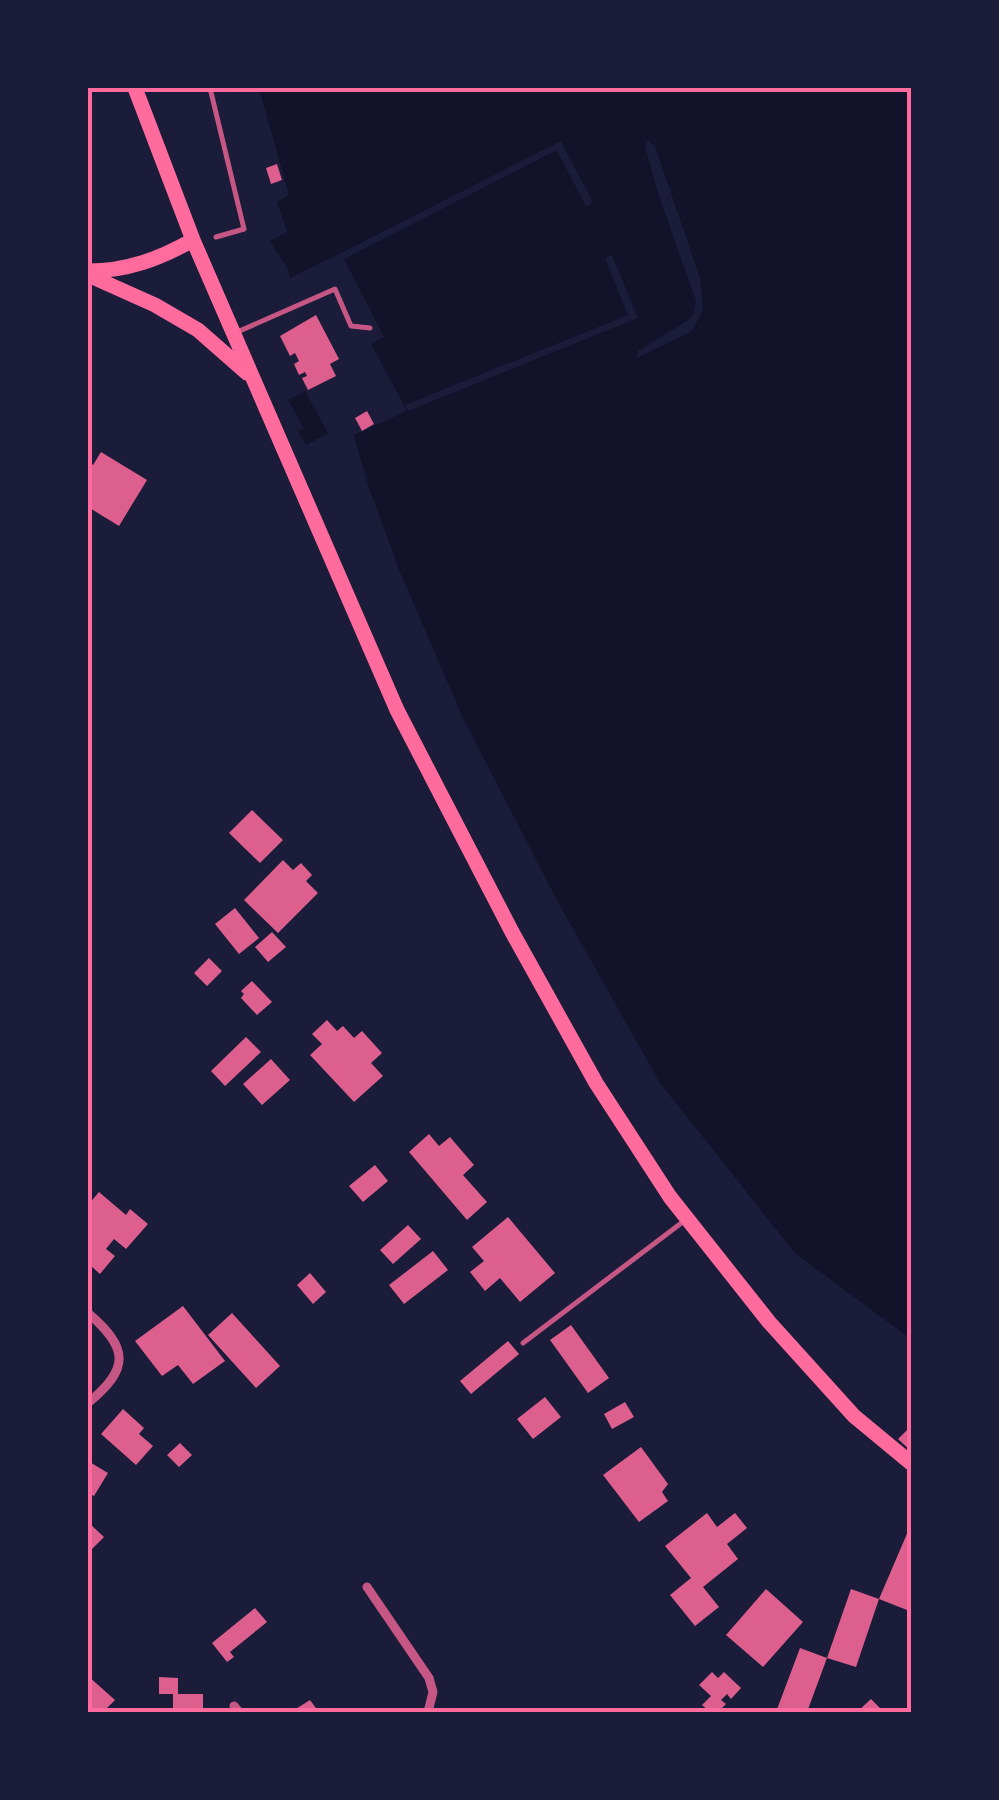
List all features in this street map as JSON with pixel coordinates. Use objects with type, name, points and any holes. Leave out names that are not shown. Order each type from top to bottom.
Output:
[{"type":"highway","points":[[135,88],[192,240],[397,710],[512,932],[596,1082],[687,1219],[769,1322],[854,1416],[912,1464]]},
{"type":"highway","points":[[88,273],[137,266],[192,240]]},
{"type":"highway","points":[[88,273],[155,304],[198,330],[254,379]]},
{"type":"street","points":[[88,1312],[104,1327],[119,1361],[116,1377],[88,1403]]},
{"type":"street","points":[[367,1587],[429,1678],[433,1692],[429,1712]]},
{"type":"lane","points":[[210,88],[244,229],[216,237]]},
{"type":"lane","points":[[233,335],[335,289],[351,326],[370,328]]},
{"type":"lane","points":[[523,1342],[687,1219]]},
{"type":"shaded area","points":[[259,88],[911,88],[911,1339],[795,1253],[660,1083],[558,902],[463,718],[400,572],[367,482],[354,435],[407,411],[371,344],[384,337],[341,253],[290,278],[270,241],[287,232],[277,202],[289,195]]},
{"type":"shaded area","points":[[305,391],[328,433],[306,445],[298,431],[304,428],[288,400]]},
{"type":"pier","points":[[648,140],[655,146],[700,278],[703,310],[692,331],[637,358],[638,351],[688,320],[696,301],[658,193],[645,146]]},
{"type":"pier","points":[[561,141],[593,203],[586,207],[557,150],[344,259],[341,253]]},
{"type":"pier","points":[[612,255],[638,318],[408,411],[405,405],[628,315],[605,258]]},
{"type":"building","points":[[277,164],[282,180],[271,184],[266,168]]},
{"type":"building","points":[[316,315],[339,359],[330,364],[336,376],[308,390],[302,378],[307,376],[305,372],[299,375],[294,364],[299,361],[295,353],[290,356],[280,336]]},
{"type":"building","points":[[367,411],[374,424],[362,431],[355,418]]},
{"type":"building","points":[[101,452],[147,480],[119,526],[88,507],[88,461],[93,465]]},
{"type":"building","points":[[252,810],[283,840],[260,863],[229,833]]},
{"type":"building","points":[[283,860],[293,870],[301,863],[312,875],[306,881],[318,893],[278,933],[244,900]]},
{"type":"building","points":[[235,908],[259,938],[239,954],[215,924]]},
{"type":"building","points":[[272,932],[286,947],[268,962],[255,947]]},
{"type":"building","points":[[209,958],[222,971],[207,986],[194,973]]},
{"type":"building","points":[[252,981],[272,1002],[257,1015],[241,998],[241,991]]},
{"type":"building","points":[[327,1020],[337,1031],[343,1026],[354,1038],[362,1031],[382,1053],[371,1063],[383,1076],[354,1102],[310,1055],[322,1044],[312,1034]]},
{"type":"building","points":[[246,1037],[261,1052],[225,1086],[211,1071]]},
{"type":"building","points":[[271,1059],[290,1080],[262,1105],[243,1084]]},
{"type":"building","points":[[429,1134],[439,1146],[450,1137],[474,1165],[463,1175],[487,1202],[467,1220],[409,1152]]},
{"type":"building","points":[[375,1165],[388,1181],[363,1202],[349,1186]]},
{"type":"building","points":[[99,1192],[126,1215],[130,1209],[148,1224],[126,1249],[114,1239],[106,1249],[115,1256],[100,1274],[91,1266],[88,1270],[88,1205]]},
{"type":"building","points":[[508,1217],[555,1273],[520,1302],[500,1278],[485,1291],[470,1272],[484,1261],[472,1247]]},
{"type":"building","points":[[408,1225],[421,1239],[393,1264],[380,1250]]},
{"type":"building","points":[[433,1251],[448,1270],[404,1304],[389,1285]]},
{"type":"building","points":[[310,1273],[326,1292],[313,1304],[297,1285]]},
{"type":"building","points":[[183,1306],[225,1361],[193,1384],[178,1365],[162,1376],[135,1341]]},
{"type":"building","points":[[232,1313],[280,1366],[256,1388],[208,1335]]},
{"type":"building","points":[[571,1325],[609,1378],[588,1393],[550,1340]]},
{"type":"building","points":[[508,1341],[519,1354],[471,1394],[460,1381]]},
{"type":"building","points":[[545,1397],[561,1417],[533,1439],[517,1419]]},
{"type":"building","points":[[625,1402],[634,1417],[612,1429],[604,1414]]},
{"type":"building","points":[[123,1409],[144,1428],[139,1434],[153,1446],[136,1465],[101,1434]]},
{"type":"building","points":[[912,1425],[912,1452],[898,1439]]},
{"type":"building","points":[[180,1443],[192,1455],[179,1467],[167,1455]]},
{"type":"building","points":[[641,1447],[668,1484],[662,1492],[668,1501],[639,1522],[603,1475]]},
{"type":"building","points":[[88,1461],[108,1473],[94,1496],[88,1493]]},
{"type":"building","points":[[707,1513],[717,1527],[735,1513],[747,1528],[727,1544],[738,1559],[703,1587],[719,1607],[695,1626],[670,1595],[691,1578],[665,1546]]},
{"type":"building","points":[[90,1524],[104,1537],[90,1551],[88,1527]]},
{"type":"building","points":[[909,1529],[912,1599],[907,1610],[879,1599]]},
{"type":"building","points":[[766,1589],[803,1622],[763,1667],[726,1635]]},
{"type":"building","points":[[851,1589],[879,1599],[856,1667],[827,1658]]},
{"type":"building","points":[[255,1608],[267,1622],[230,1652],[234,1657],[227,1662],[212,1643]]},
{"type":"building","points":[[800,1648],[827,1658],[807,1712],[776,1712]]},
{"type":"building","points":[[712,1672],[718,1678],[724,1672],[741,1688],[731,1699],[727,1694],[721,1700],[726,1704],[718,1712],[710,1712],[702,1705],[711,1696],[699,1685]]},
{"type":"building","points":[[88,1676],[115,1700],[103,1712],[88,1712]]},
{"type":"building","points":[[159,1677],[178,1678],[178,1694],[203,1694],[203,1712],[164,1712],[163,1708],[173,1708],[173,1694],[159,1694]]},
{"type":"building","points":[[871,1699],[884,1712],[857,1712]]},
{"type":"building","points":[[310,1700],[319,1712],[291,1712]]}]
